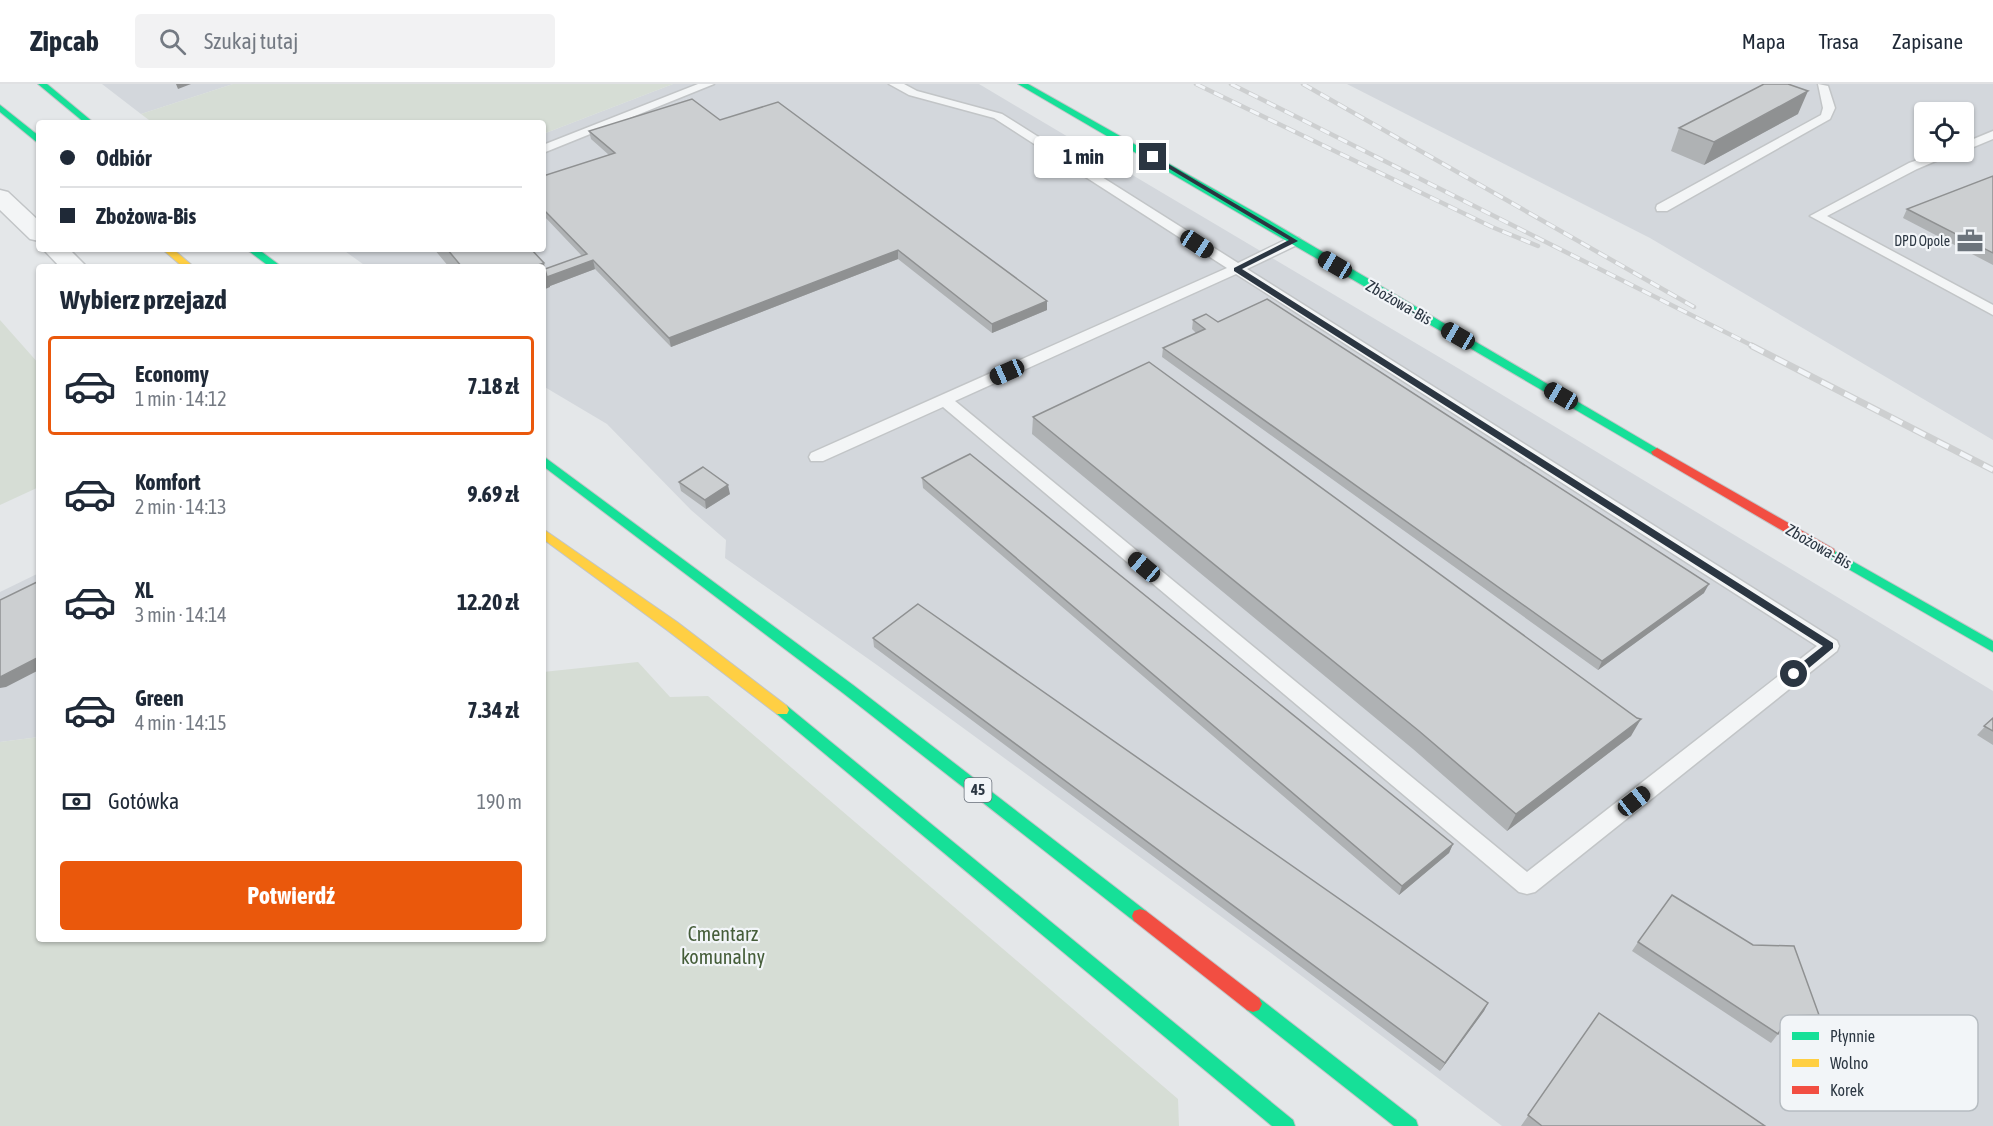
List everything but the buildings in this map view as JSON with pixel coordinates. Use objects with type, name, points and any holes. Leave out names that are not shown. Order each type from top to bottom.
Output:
[{"type":"main road","points":[[42,84],[86,120]]},
{"type":"main road","name":"Zbożowa-Bis","points":[[1022,84],[1191,178],[1294,241],[1993,647]]},
{"type":"main road","points":[[0,108],[36,138]]},
{"type":"main road","points":[[171,252],[185,264]]},
{"type":"main road","points":[[255,252],[273,264]]},
{"type":"main road","name":"45","points":[[546,462],[848,689],[1409,1126]]},
{"type":"main road","points":[[546,535],[672,626],[781,709],[1286,1126]]},
{"type":"street","points":[[0,197],[36,231]]},
{"type":"street","points":[[58,252],[71,264]]},
{"type":"lane","points":[[546,148],[708,84]]},
{"type":"lane","points":[[895,84],[913,93],[998,116],[1830,646],[1527,885],[944,400]]},
{"type":"lane","points":[[1662,208],[1826,117],[1828,108],[1824,85],[1808,84]]},
{"type":"lane","points":[[1974,143],[1993,135]]},
{"type":"lane","points":[[1924,162],[1817,216],[1993,310]]},
{"type":"lane","points":[[817,457],[1237,269],[1294,241]]},
{"type":"shaded area","points":[[102,84],[233,84],[141,114]]},
{"type":"shaded area","points":[[673,84],[979,84],[1456,367],[1993,691],[1993,1126],[1502,1126],[1271,953],[877,665],[725,558],[726,540],[691,510],[607,424],[546,388],[546,264],[363,264],[346,252],[546,252],[546,133]]},
{"type":"shaded area","points":[[1347,84],[1993,84],[1993,440],[1650,238]]},
{"type":"shaded area","points":[[36,574],[36,737],[0,742],[0,592]]},
{"type":"green space","points":[[233,84],[673,84],[546,133],[546,120],[149,120],[141,114]]},
{"type":"green space","points":[[0,320],[36,361],[36,488],[0,505]]},
{"type":"green space","name":"Cmentarz komunalny","points":[[638,662],[670,697],[708,696],[1178,1099],[1179,1126],[0,1126],[0,742],[36,737],[36,942],[546,942],[546,672]]},
{"type":"railway","points":[[1196,84],[1492,227],[1538,246]]},
{"type":"railway","points":[[1231,84],[1755,347]]},
{"type":"railway","points":[[1303,84],[1694,307]]},
{"type":"railway","points":[[1752,346],[1993,470]]},
{"type":"traffic: fast","points":[[42,84],[86,120]]},
{"type":"traffic: fast","points":[[1022,84],[1261,220],[1657,452]]},
{"type":"traffic: fast","points":[[0,108],[36,138]]},
{"type":"traffic: fast","points":[[255,252],[273,264]]},
{"type":"traffic: fast","points":[[546,462],[848,689],[1140,916]]},
{"type":"traffic: fast","points":[[1829,552],[1993,647]]},
{"type":"traffic: fast","points":[[782,710],[1286,1126]]},
{"type":"traffic: fast","points":[[1253,1004],[1409,1126]]},
{"type":"traffic: slow","points":[[171,252],[185,264]]},
{"type":"traffic: slow","points":[[546,535],[672,626],[782,710]]},
{"type":"traffic: jam","points":[[1657,452],[1829,552]]},
{"type":"traffic: jam","points":[[1140,916],[1253,1004]]},
{"type":"place","name":"DPD Opole","points":[[1970,241]]},
{"type":"route","points":[[1153,157],[1294,241],[1237,269],[1830,646],[1794,674]]}]
